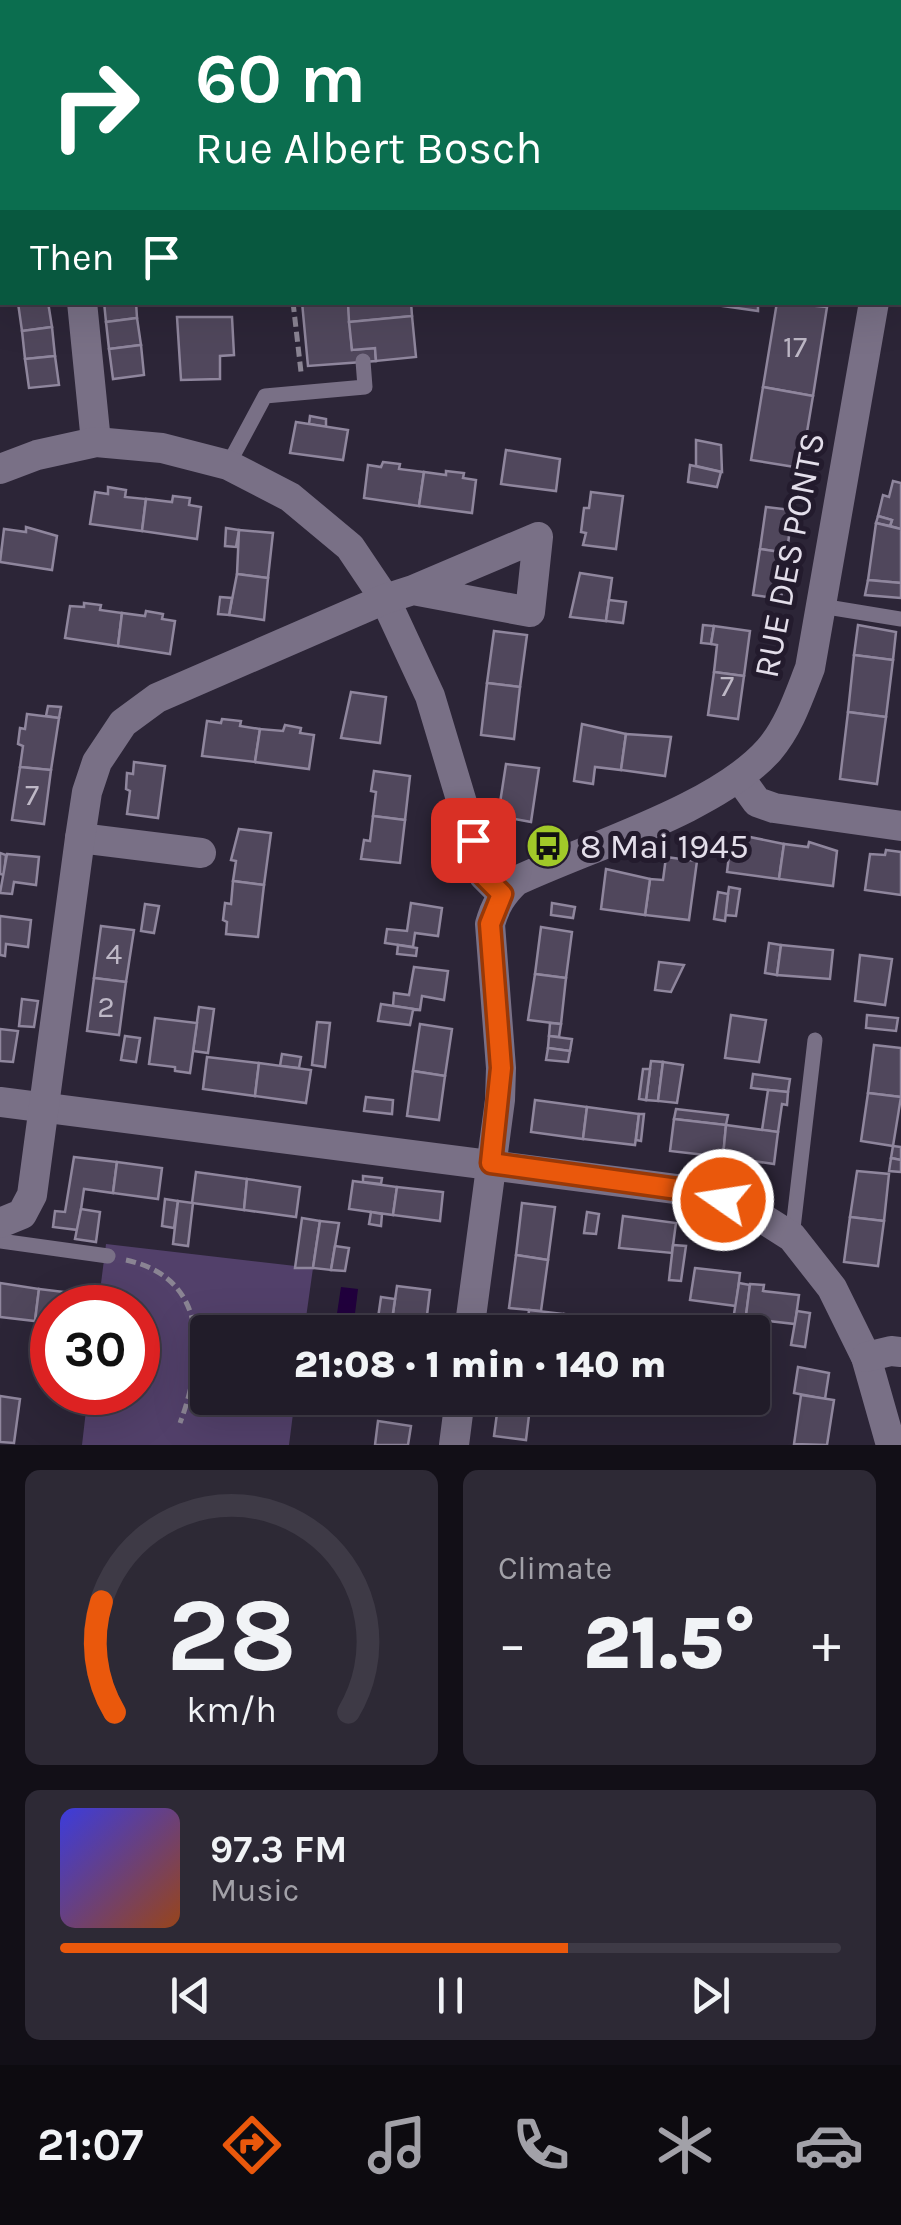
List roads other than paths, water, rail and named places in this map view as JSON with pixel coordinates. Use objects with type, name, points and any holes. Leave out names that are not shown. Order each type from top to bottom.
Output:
[{"type":"street","points":[[82,305],[96,442]]},
{"type":"street","name":"RUE DES PONTS","points":[[502,894],[516,881],[694,804],[739,777],[770,749],[794,710],[810,668],[873,305]]},
{"type":"street","points":[[0,469],[37,455],[96,442],[162,448],[228,464],[290,498],[399,594],[484,876],[502,894],[490,924],[501,1068],[471,1315]]},
{"type":"street","points":[[0,1223],[22,1214],[32,1195],[87,792],[98,762],[123,723],[157,698],[399,594]]},
{"type":"street","points":[[739,777],[757,802],[774,808],[901,826]]},
{"type":"street","points":[[80,838],[201,852]]},
{"type":"street","points":[[0,1102],[699,1192],[748,1208],[792,1236],[832,1288],[866,1357],[891,1445]]},
{"type":"street","points":[[866,1357],[901,1352]]},
{"type":"street","points":[[454,1445],[458,1415]]},
{"type":"lane","points":[[228,464],[265,396],[365,387],[364,362]]},
{"type":"lane","points":[[821,606],[901,618]]},
{"type":"lane","points":[[792,1236],[816,1040]]},
{"type":"lane","points":[[0,1241],[108,1256]]},
{"type":"place","name":"8 Mai 1945","points":[[548,846]]}]
